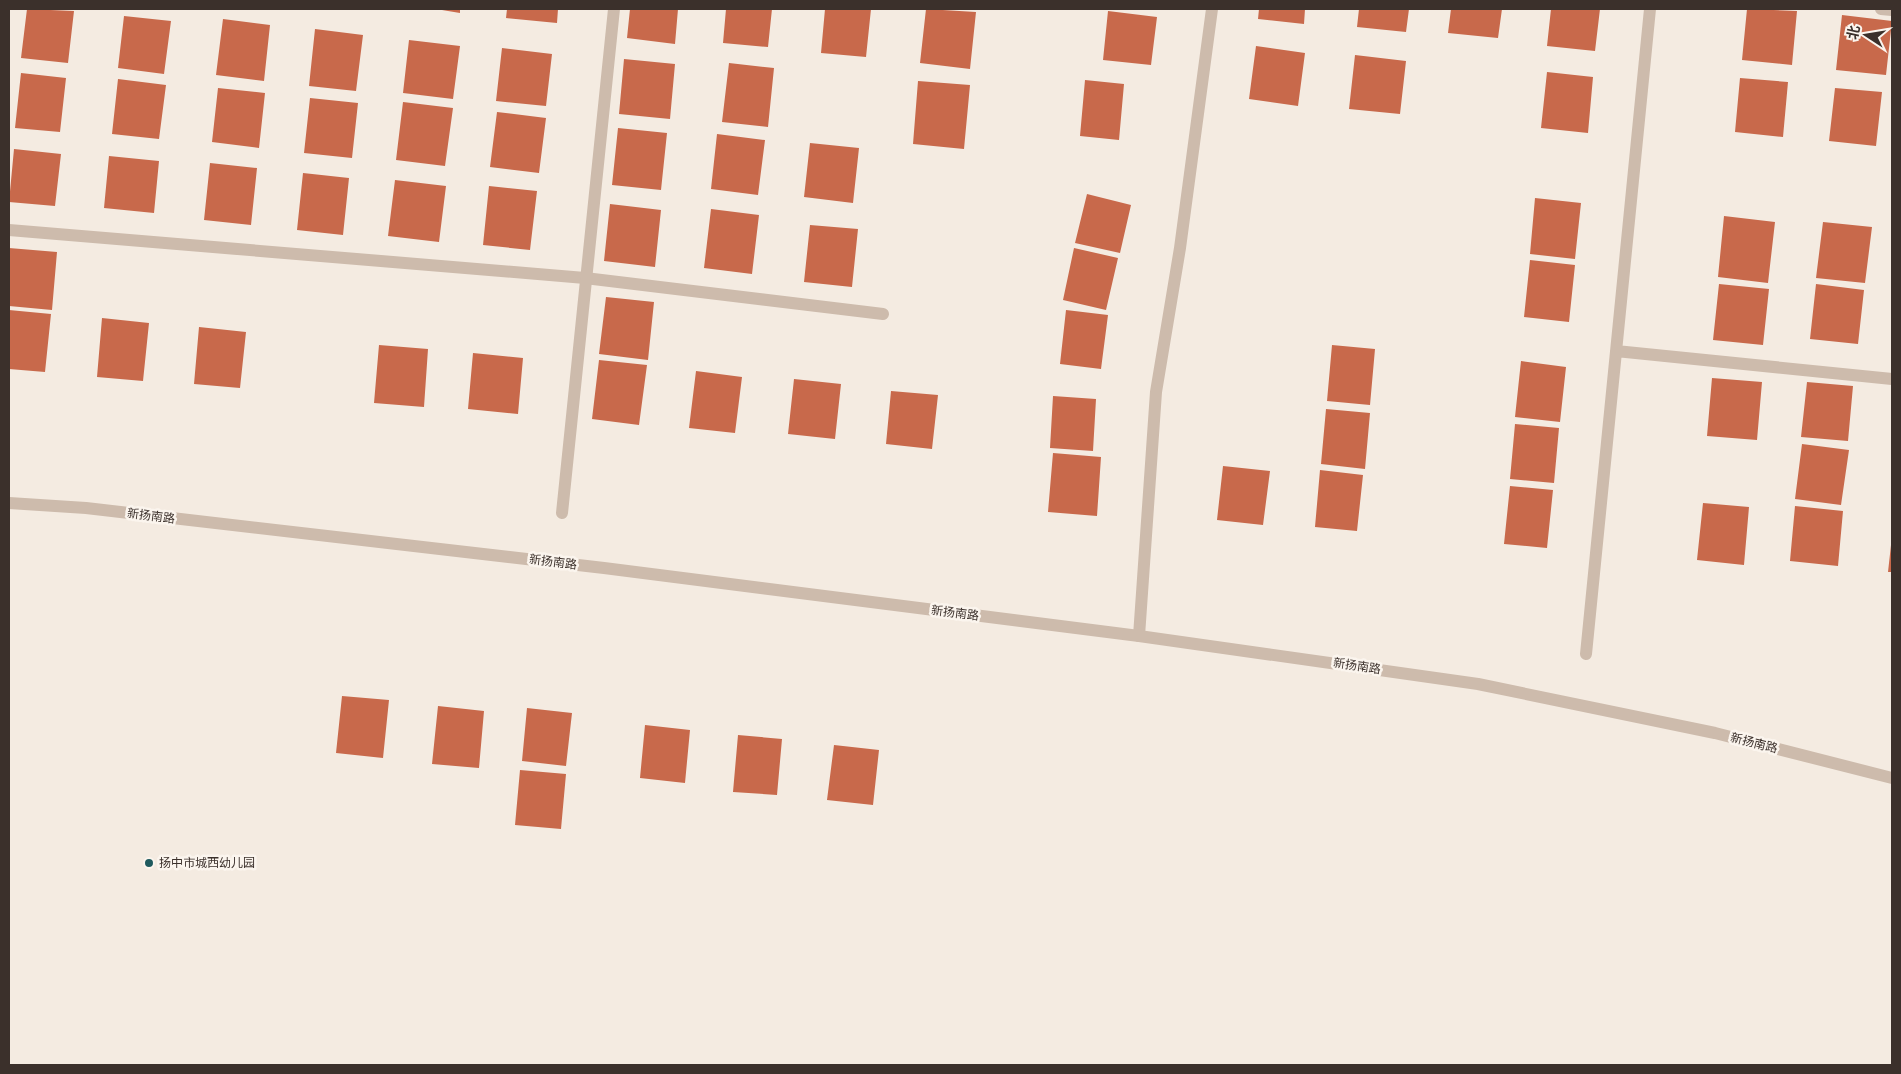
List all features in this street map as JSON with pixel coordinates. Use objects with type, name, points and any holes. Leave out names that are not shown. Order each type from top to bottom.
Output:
[{"type":"street","points":[[562,514],[614,9]]},
{"type":"street","points":[[1139,636],[1156,392],[1180,248],[1212,9]]},
{"type":"street","points":[[1586,654],[1650,9]]},
{"type":"street","points":[[1881,9],[1892,10]]},
{"type":"street","points":[[9,230],[586,278],[883,314]]},
{"type":"street","points":[[1616,351],[1892,379]]},
{"type":"street","name":"新扬南路","points":[[9,503],[86,508],[604,568],[1139,636],[1478,684],[1715,733],[1892,778]]},
{"type":"building","points":[[27,9],[74,11],[68,63],[21,58]]},
{"type":"building","points":[[436,9],[460,9],[460,13]]},
{"type":"building","points":[[507,9],[558,9],[557,23],[506,18]]},
{"type":"building","points":[[630,9],[678,9],[675,44],[627,38]]},
{"type":"building","points":[[726,9],[772,9],[768,47],[723,43]]},
{"type":"building","points":[[825,9],[871,9],[866,57],[821,53]]},
{"type":"building","points":[[926,9],[976,12],[970,69],[920,63]]},
{"type":"building","points":[[1259,9],[1305,9],[1304,24],[1258,19]]},
{"type":"building","points":[[1359,9],[1409,9],[1406,32],[1357,27]]},
{"type":"building","points":[[1451,9],[1502,9],[1498,38],[1448,33]]},
{"type":"building","points":[[1551,9],[1600,9],[1595,51],[1547,46]]},
{"type":"building","points":[[1747,9],[1797,11],[1792,65],[1742,60]]},
{"type":"building","points":[[1108,11],[1157,17],[1151,65],[1103,60]]},
{"type":"building","points":[[1842,15],[1892,21],[1886,75],[1836,70]]},
{"type":"building","points":[[124,16],[171,21],[164,74],[118,68]]},
{"type":"building","points":[[223,19],[270,25],[264,81],[216,75]]},
{"type":"building","points":[[315,29],[363,35],[356,91],[309,86]]},
{"type":"building","points":[[409,40],[460,46],[453,99],[403,93]]},
{"type":"building","points":[[1256,46],[1305,53],[1298,106],[1249,99]]},
{"type":"building","points":[[502,48],[552,54],[546,106],[496,101]]},
{"type":"building","points":[[1355,55],[1406,61],[1400,114],[1349,109]]},
{"type":"building","points":[[624,59],[675,64],[670,119],[619,114]]},
{"type":"building","points":[[729,63],[774,68],[768,127],[722,122]]},
{"type":"building","points":[[1547,72],[1593,77],[1588,133],[1541,128]]},
{"type":"building","points":[[21,73],[66,78],[60,132],[15,128]]},
{"type":"building","points":[[1740,78],[1788,82],[1783,137],[1735,132]]},
{"type":"building","points":[[118,79],[166,85],[159,139],[112,134]]},
{"type":"building","points":[[1085,80],[1124,84],[1119,140],[1080,136]]},
{"type":"building","points":[[918,81],[970,85],[964,149],[913,144]]},
{"type":"building","points":[[218,88],[265,93],[259,148],[212,142]]},
{"type":"building","points":[[1835,88],[1882,92],[1876,146],[1829,141]]},
{"type":"building","points":[[310,98],[358,103],[352,158],[304,153]]},
{"type":"building","points":[[403,102],[453,108],[445,166],[396,160]]},
{"type":"building","points":[[497,112],[546,118],[539,173],[490,167]]},
{"type":"building","points":[[618,128],[667,133],[661,190],[612,185]]},
{"type":"building","points":[[717,134],[765,140],[758,195],[711,189]]},
{"type":"building","points":[[810,143],[859,148],[853,203],[804,197]]},
{"type":"building","points":[[14,149],[61,154],[55,206],[9,202]]},
{"type":"building","points":[[109,156],[159,161],[154,213],[104,208]]},
{"type":"building","points":[[210,163],[257,168],[251,225],[204,220]]},
{"type":"building","points":[[303,173],[349,178],[343,235],[297,230]]},
{"type":"building","points":[[395,180],[446,186],[439,242],[388,236]]},
{"type":"building","points":[[489,186],[537,191],[530,250],[483,245]]},
{"type":"building","points":[[1087,194],[1131,205],[1120,253],[1075,243]]},
{"type":"building","points":[[1535,198],[1581,203],[1575,259],[1530,254]]},
{"type":"building","points":[[610,204],[661,210],[655,267],[604,261]]},
{"type":"building","points":[[711,209],[759,215],[752,274],[704,268]]},
{"type":"building","points":[[1724,216],[1775,222],[1768,283],[1718,277]]},
{"type":"building","points":[[1823,222],[1872,227],[1865,283],[1816,278]]},
{"type":"building","points":[[810,225],[858,229],[852,287],[804,282]]},
{"type":"building","points":[[9,248],[57,252],[52,310],[9,306]]},
{"type":"building","points":[[1074,248],[1118,258],[1106,310],[1063,300]]},
{"type":"building","points":[[1530,260],[1575,265],[1569,322],[1524,317]]},
{"type":"building","points":[[1719,284],[1769,289],[1763,345],[1713,340]]},
{"type":"building","points":[[1816,284],[1864,290],[1858,344],[1810,339]]},
{"type":"building","points":[[606,297],[654,302],[648,360],[599,354]]},
{"type":"building","points":[[9,310],[51,314],[45,372],[9,369]]},
{"type":"building","points":[[1066,310],[1108,315],[1101,369],[1060,364]]},
{"type":"building","points":[[102,318],[149,323],[143,381],[97,377]]},
{"type":"building","points":[[199,327],[246,332],[240,388],[194,384]]},
{"type":"building","points":[[379,345],[428,349],[424,407],[374,403]]},
{"type":"building","points":[[1332,345],[1375,349],[1370,405],[1327,401]]},
{"type":"building","points":[[473,353],[523,358],[518,414],[468,409]]},
{"type":"building","points":[[599,360],[647,365],[639,425],[592,419]]},
{"type":"building","points":[[1521,361],[1566,367],[1560,422],[1515,417]]},
{"type":"building","points":[[696,371],[742,377],[735,433],[689,428]]},
{"type":"building","points":[[1712,378],[1762,382],[1757,440],[1707,436]]},
{"type":"building","points":[[794,379],[841,384],[835,439],[788,434]]},
{"type":"building","points":[[1807,382],[1853,386],[1848,441],[1801,437]]},
{"type":"building","points":[[891,391],[938,395],[932,449],[886,444]]},
{"type":"building","points":[[1053,396],[1096,399],[1093,451],[1050,448]]},
{"type":"building","points":[[1326,409],[1370,413],[1365,469],[1321,464]]},
{"type":"building","points":[[1515,424],[1559,428],[1554,483],[1510,479]]},
{"type":"building","points":[[1802,444],[1849,450],[1841,505],[1795,499]]},
{"type":"building","points":[[1053,453],[1101,457],[1097,516],[1048,512]]},
{"type":"building","points":[[1223,466],[1270,471],[1263,525],[1217,520]]},
{"type":"building","points":[[1320,470],[1363,475],[1357,531],[1315,527]]},
{"type":"building","points":[[1510,486],[1553,490],[1547,548],[1504,544]]},
{"type":"building","points":[[1703,503],[1749,507],[1744,565],[1697,560]]},
{"type":"building","points":[[1795,506],[1843,511],[1838,566],[1790,561]]},
{"type":"building","points":[[1891,545],[1892,572],[1888,572]]},
{"type":"building","points":[[342,696],[389,700],[383,758],[336,753]]},
{"type":"building","points":[[438,706],[484,711],[479,768],[432,764]]},
{"type":"building","points":[[527,708],[572,713],[566,766],[522,761]]},
{"type":"building","points":[[645,725],[690,730],[685,783],[640,778]]},
{"type":"building","points":[[738,735],[782,739],[777,795],[733,792]]},
{"type":"building","points":[[834,745],[879,750],[873,805],[827,800]]},
{"type":"building","points":[[520,770],[566,774],[561,829],[515,825]]},
{"type":"place","name":"扬中市城西幼儿园","points":[[149,863]]}]
